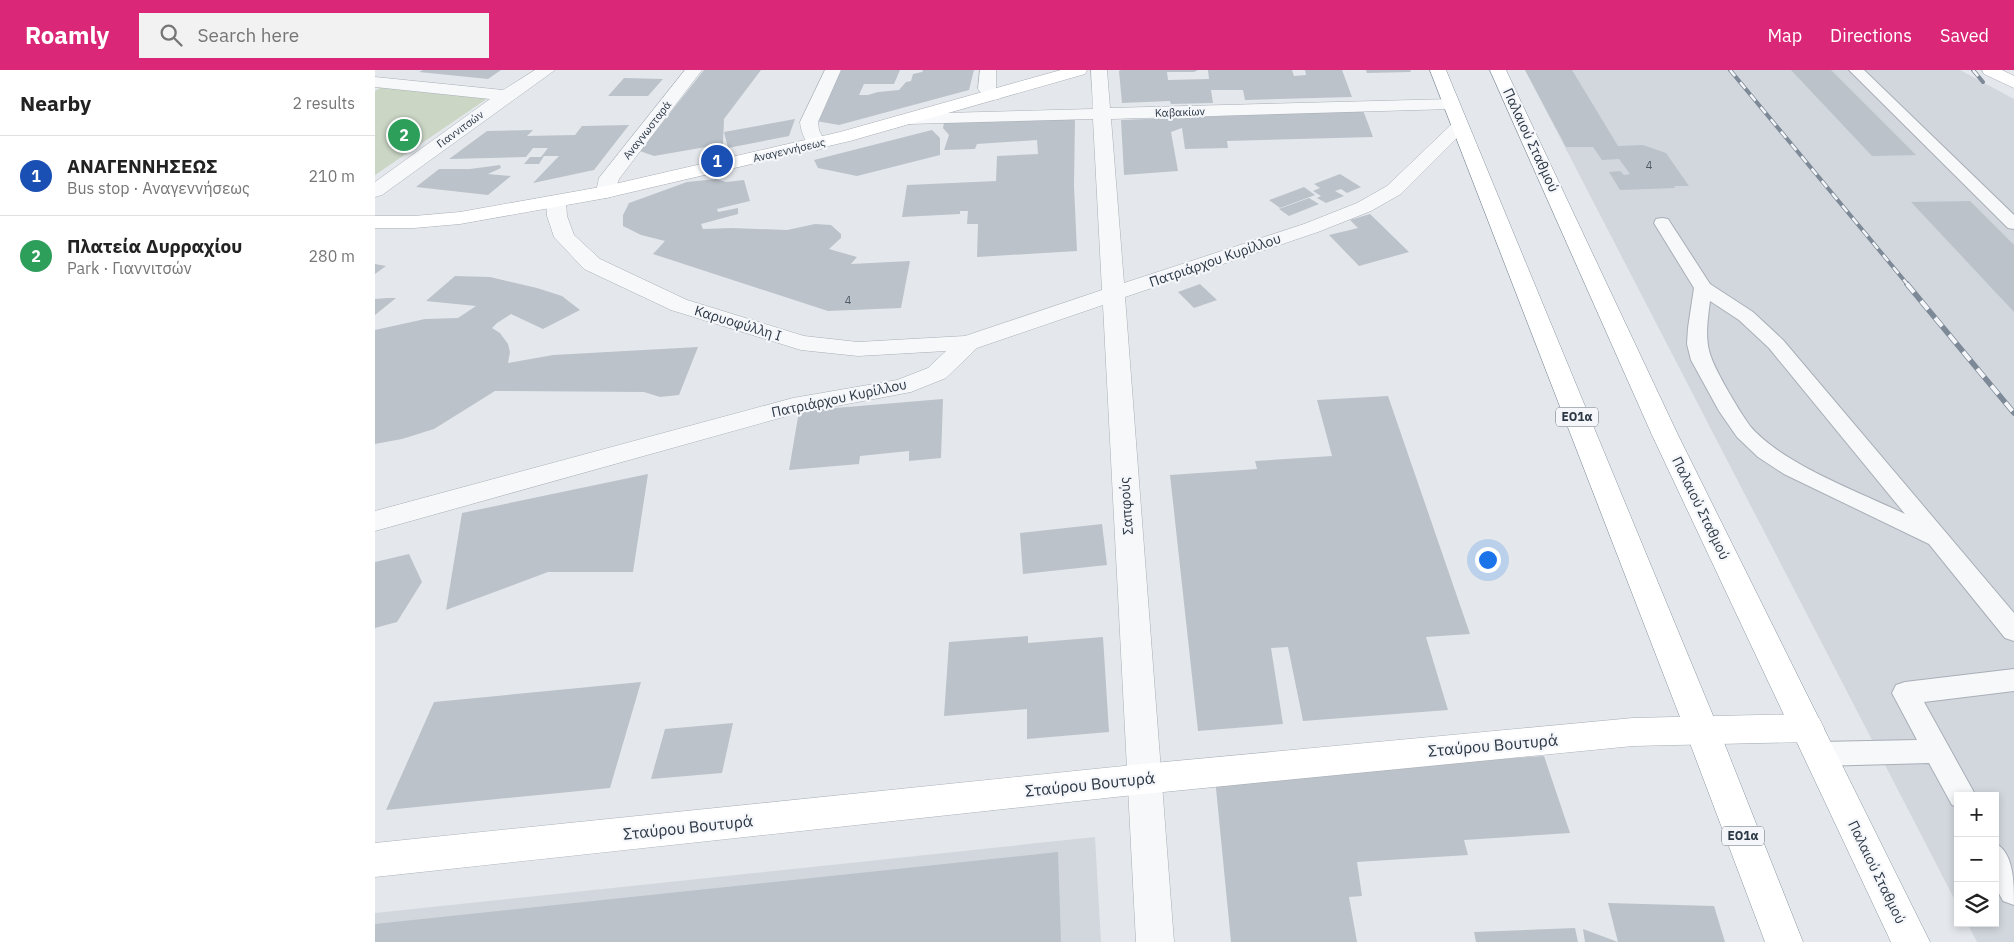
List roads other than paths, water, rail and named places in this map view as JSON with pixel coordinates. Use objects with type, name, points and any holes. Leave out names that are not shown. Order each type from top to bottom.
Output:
[{"type":"main road","name":"Αναγεννήσεως","points":[[375,222],[436,221],[606,192],[817,144],[993,96],[1079,70]]},
{"type":"main road","name":"ΕΟ1α","points":[[1438,70],[1702,730],[1784,942]]},
{"type":"main road","name":"Παλαιού Σταθμού","points":[[1498,70],[1665,434],[1911,942]]},
{"type":"main road","points":[[1990,70],[2014,83]]},
{"type":"main road","name":"Σταύρου Βουτυρά","points":[[375,860],[1143,778],[1633,732],[1702,730],[1813,741]]},
{"type":"street","name":"Γιαννιτσών","points":[[375,191],[506,96],[547,70]]},
{"type":"street","name":"Αναγνωσταρά","points":[[606,192],[609,178],[694,70]]},
{"type":"street","points":[[817,144],[810,130],[809,122],[833,70]]},
{"type":"street","points":[[988,70],[987,89],[993,96]]},
{"type":"street","name":"Σαπφούς","points":[[1099,70],[1155,942]]},
{"type":"street","points":[[375,82],[506,96]]},
{"type":"street","name":"Καβακίων","points":[[909,119],[1102,114],[1456,115]]},
{"type":"street","name":"Πατριάρχου Κυρίλλου","points":[[375,521],[793,406],[902,387],[937,373],[969,344],[1027,321],[1113,295],[1311,228],[1364,207],[1394,190],[1456,115]]},
{"type":"street","name":"Καρυοφύλλη Ι","points":[[555,202],[563,237],[592,264],[679,305],[801,343],[830,347],[858,349],[969,344]]},
{"type":"lane","points":[[1856,70],[2014,224]]},
{"type":"lane","points":[[1662,223],[1703,288],[1746,316],[1776,344],[2014,631]]},
{"type":"lane","points":[[1703,288],[1697,328],[1697,344],[1701,360],[1729,411],[1744,432],[1766,452],[1792,469],[1938,539]]},
{"type":"lane","points":[[1960,792],[1905,693],[2014,680]]},
{"type":"lane","points":[[1813,741],[1937,751]]},
{"type":"lane","points":[[1999,864],[2014,891]]},
{"type":"railway","points":[[1730,70],[1908,285]]},
{"type":"railway","points":[[1973,70],[1983,82]]},
{"type":"railway","points":[[1907,284],[2014,413]]},
{"type":"place","name":"Πλατεία Δυρραχίου","points":[[404,135]]},
{"type":"place","name":"ΑΝΑΓΕΝΝΗΣΕΩΣ","points":[[717,161]]}]
